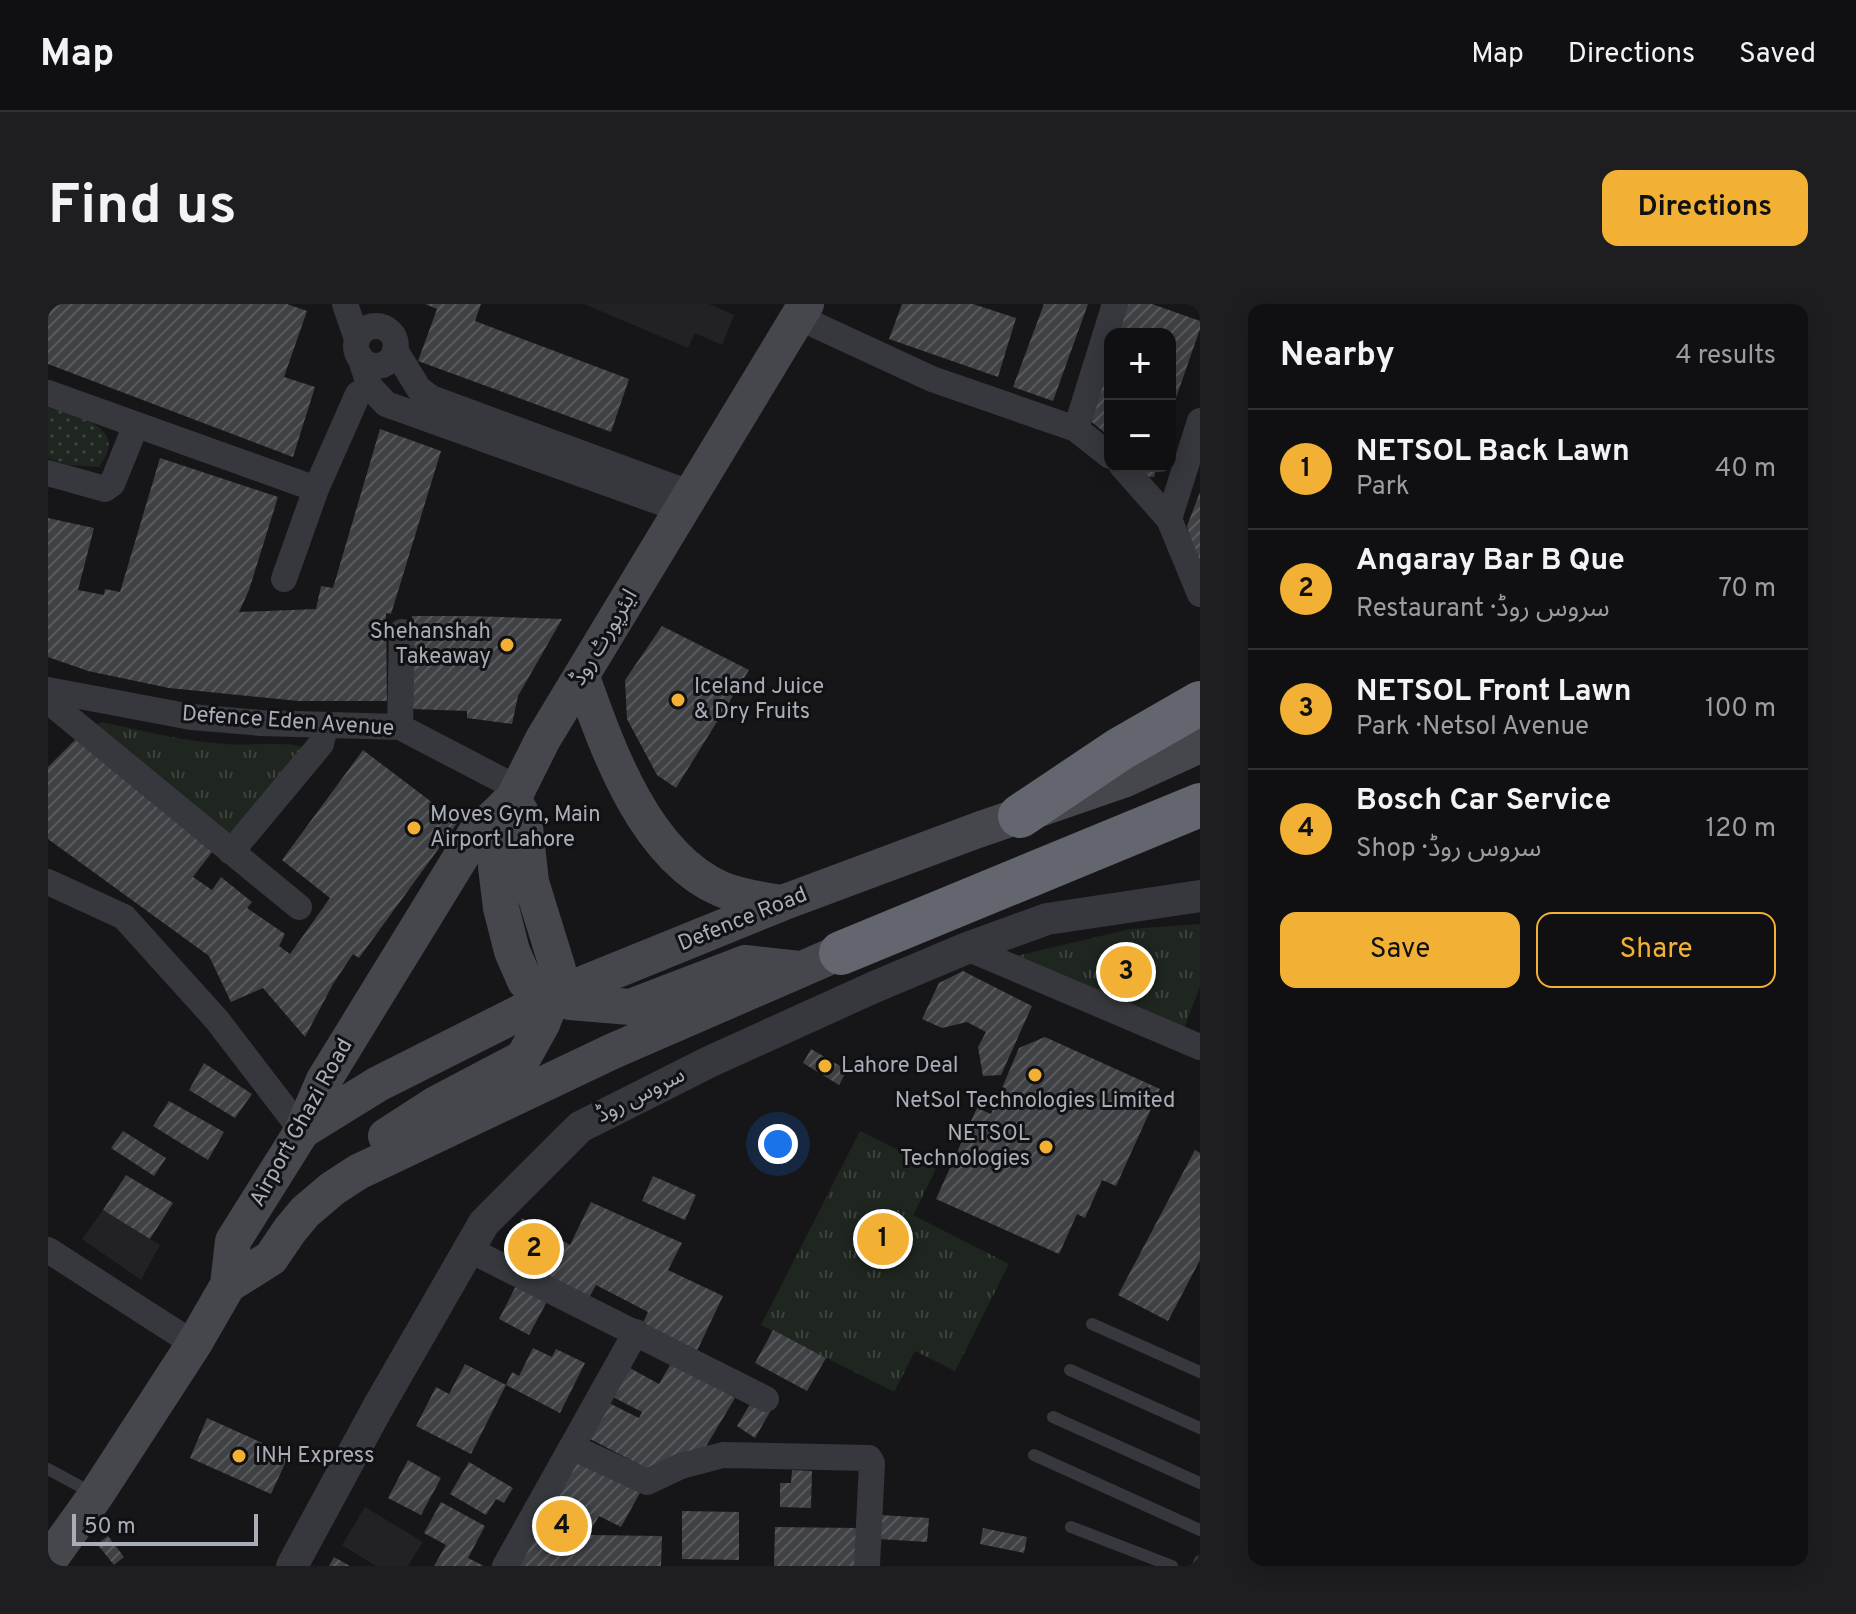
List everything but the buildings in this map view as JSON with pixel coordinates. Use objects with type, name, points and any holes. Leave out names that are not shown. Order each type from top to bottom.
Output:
[{"type":"highway","points":[[1020,816],[1120,749],[1200,703]]},
{"type":"highway","points":[[822,961],[1200,805]]},
{"type":"main road","name":"ایئرپورٹ روڈ","points":[[509,800],[802,310]]},
{"type":"main road","points":[[582,677],[605,738],[629,789],[660,843],[694,874],[722,890],[782,903]]},
{"type":"main road","name":"Defence Road","points":[[302,1131],[378,1084],[553,996],[782,903],[1123,780],[1200,745]]},
{"type":"main road","points":[[228,1285],[271,1258],[297,1221],[332,1189],[358,1172],[613,1051],[822,961],[1200,782]]},
{"type":"main road","points":[[509,800],[496,867],[501,908],[512,951],[525,981],[553,996],[594,1005],[630,1007],[745,963],[822,961]]},
{"type":"main road","name":"Airport Ghazi Road","points":[[48,1561],[96,1495],[194,1344],[228,1285],[233,1241],[302,1131],[324,1080],[475,834],[509,800]]},
{"type":"main road","points":[[332,1189],[359,1152],[434,1105],[523,1058],[553,996]]},
{"type":"street","points":[[345,304],[370,387],[386,404],[687,502]]},
{"type":"street","points":[[382,304],[392,341],[419,389],[431,398],[687,502]]},
{"type":"street","points":[[1076,429],[1115,304]]},
{"type":"street","points":[[802,310],[932,379],[1076,429],[1104,451]]},
{"type":"street","points":[[358,348],[368,364],[380,365],[390,359],[392,341]]},
{"type":"street","points":[[284,579],[316,489],[358,394],[370,387]]},
{"type":"street","points":[[48,393],[316,489]]},
{"type":"street","points":[[1169,519],[1200,421]]},
{"type":"street","points":[[48,473],[105,489],[112,484],[136,425]]},
{"type":"street","points":[[1127,472],[1169,519],[1200,594]]},
{"type":"street","points":[[400,727],[402,632]]},
{"type":"street","points":[[54,692],[58,709],[299,907]]},
{"type":"street","name":"Defence Eden Avenue","points":[[54,692],[191,717],[400,727],[509,800]]},
{"type":"street","points":[[231,852],[321,744],[325,725]]},
{"type":"street","points":[[48,882],[124,917],[217,1020],[302,1131]]},
{"type":"street","name":"سروس روڈ","points":[[292,1566],[484,1223],[580,1127],[709,1062],[967,948],[1047,919],[1200,896]]},
{"type":"street","points":[[967,948],[1200,1047]]},
{"type":"street","points":[[468,1249],[766,1399]]},
{"type":"street","points":[[48,1250],[194,1344]]},
{"type":"street","points":[[505,1566],[636,1332]]},
{"type":"street","points":[[572,1447],[647,1482],[681,1466],[723,1455],[869,1458],[872,1463],[867,1566]]},
{"type":"street","points":[[48,1561],[62,1566]]},
{"type":"lane","points":[[1092,1324],[1200,1372]]},
{"type":"lane","points":[[1070,1370],[1200,1428]]},
{"type":"lane","points":[[1053,1417],[1200,1483]]},
{"type":"lane","points":[[1034,1455],[1200,1530]]},
{"type":"lane","points":[[48,1469],[96,1495]]},
{"type":"lane","points":[[1071,1527],[1172,1566]]},
{"type":"shaded area","points":[[584,304],[709,304],[734,315],[722,345],[695,333],[688,348]]},
{"type":"shaded area","points":[[103,1210],[160,1245],[141,1280],[82,1239]]},
{"type":"shaded area","points":[[365,1507],[423,1542],[408,1566],[376,1566],[342,1545]]},
{"type":"green space","points":[[48,407],[96,425],[105,433],[109,442],[99,467],[69,465],[48,458]]},
{"type":"green space","points":[[101,722],[210,743],[302,747],[300,756],[232,837],[95,725]]},
{"type":"green space","points":[[1200,924],[1200,987],[1184,1028],[1016,956],[1130,929]]},
{"type":"green space","points":[[860,1131],[936,1169],[913,1215],[1009,1264],[955,1371],[915,1351],[894,1392],[761,1325]]},
{"type":"place","name":"Shehanshah Takeaway","points":[[507,645]]},
{"type":"place","name":"Iceland Juice & Dry Fruits","points":[[678,700]]},
{"type":"place","name":"Moves Gym, Main Airport Lahore","points":[[414,828]]},
{"type":"place","name":"NETSOL Front Lawn","points":[[1126,972]]},
{"type":"place","name":"Lahore Deal","points":[[825,1066]]},
{"type":"place","name":"NetSol Technologies Limited","points":[[1035,1075]]},
{"type":"place","name":"NETSOL Technologies","points":[[1046,1147]]},
{"type":"place","name":"NETSOL Back Lawn","points":[[883,1239]]},
{"type":"place","name":"Angaray Bar B Que","points":[[534,1249]]},
{"type":"place","name":"INH Express","points":[[239,1456]]},
{"type":"place","name":"Bosch Car Service","points":[[562,1526]]}]
